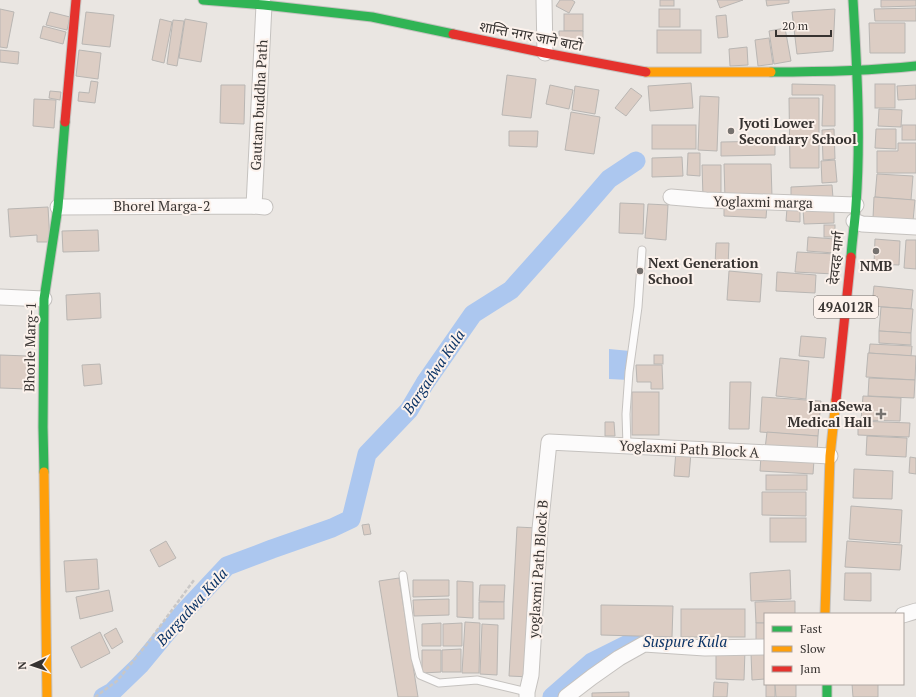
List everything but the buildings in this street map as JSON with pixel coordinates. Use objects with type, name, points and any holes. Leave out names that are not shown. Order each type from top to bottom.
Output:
[{"type":"street","name":"Bhorle Marg-1","points":[[47,697],[42,427],[44,299],[58,207],[76,0]]},
{"type":"street","name":"शान्ति नगर जाने बाटो","points":[[202,0],[255,3],[372,18],[648,72],[805,72],[888,69],[916,66]]},
{"type":"street","points":[[544,0],[545,53]]},
{"type":"street","name":"देवदह मार्ग","points":[[825,613],[830,456],[856,205],[858,149],[857,70],[853,0]]},
{"type":"street","name":"Gautam buddha Path","points":[[255,3],[260,206]]},
{"type":"street","name":"Yoglaxmi marga","points":[[671,197],[706,200],[856,205]]},
{"type":"street","name":"Bhorel Marga-2","points":[[58,207],[260,206]]},
{"type":"street","points":[[854,221],[862,224],[916,227]]},
{"type":"street","points":[[0,297],[44,299]]},
{"type":"street","name":"Yoglaxmi Path Block A","points":[[549,442],[830,456]]},
{"type":"street","name":"yoglaxmi Path Block B","points":[[527,694],[531,675],[540,529],[549,442]]},
{"type":"street","points":[[904,615],[916,611]]},
{"type":"street","points":[[566,697],[619,658],[644,644],[705,648],[764,647]]},
{"type":"street","points":[[827,685],[827,697]]},
{"type":"lane","points":[[627,446],[626,414],[629,372],[638,307],[642,250]]},
{"type":"lane","points":[[403,574],[415,658],[420,675],[439,683],[477,680],[527,694]]},
{"type":"path","points":[[95,697],[117,681],[147,644],[194,580]]},
{"type":"water","points":[[609,349],[630,351],[629,380],[609,379]]},
{"type":"waterway","name":"Bargadwa Kula","points":[[103,697],[112,692],[140,665],[183,613],[227,566],[332,528],[351,519],[367,454],[409,410],[425,383],[473,314],[511,290],[609,179],[636,161]]},
{"type":"waterway","name":"Suspure Kula","points":[[552,697],[592,662],[632,642],[658,640]]},
{"type":"traffic: fast","points":[[203,0],[372,17],[453,34]]},
{"type":"traffic: fast","points":[[851,257],[856,212],[858,154],[857,77],[853,0]]},
{"type":"traffic: fast","points":[[771,72],[844,71],[916,66]]},
{"type":"traffic: fast","points":[[44,472],[44,299],[58,207],[65,122]]},
{"type":"traffic: fast","points":[[827,685],[827,697]]},
{"type":"traffic: slow","points":[[646,72],[771,72]]},
{"type":"traffic: slow","points":[[825,613],[830,456],[836,400]]},
{"type":"traffic: slow","points":[[44,472],[47,697]]},
{"type":"traffic: jam","points":[[65,122],[76,0]]},
{"type":"traffic: jam","points":[[453,34],[646,72]]},
{"type":"traffic: jam","points":[[836,400],[851,257]]},
{"type":"place","name":"Jyoti Lower Secondary School","points":[[731,131]]},
{"type":"place","name":"NMB","points":[[876,251]]},
{"type":"place","name":"Next Generation School","points":[[640,271]]},
{"type":"place","name":"JanaSewa Medical Hall","points":[[881,414]]}]
